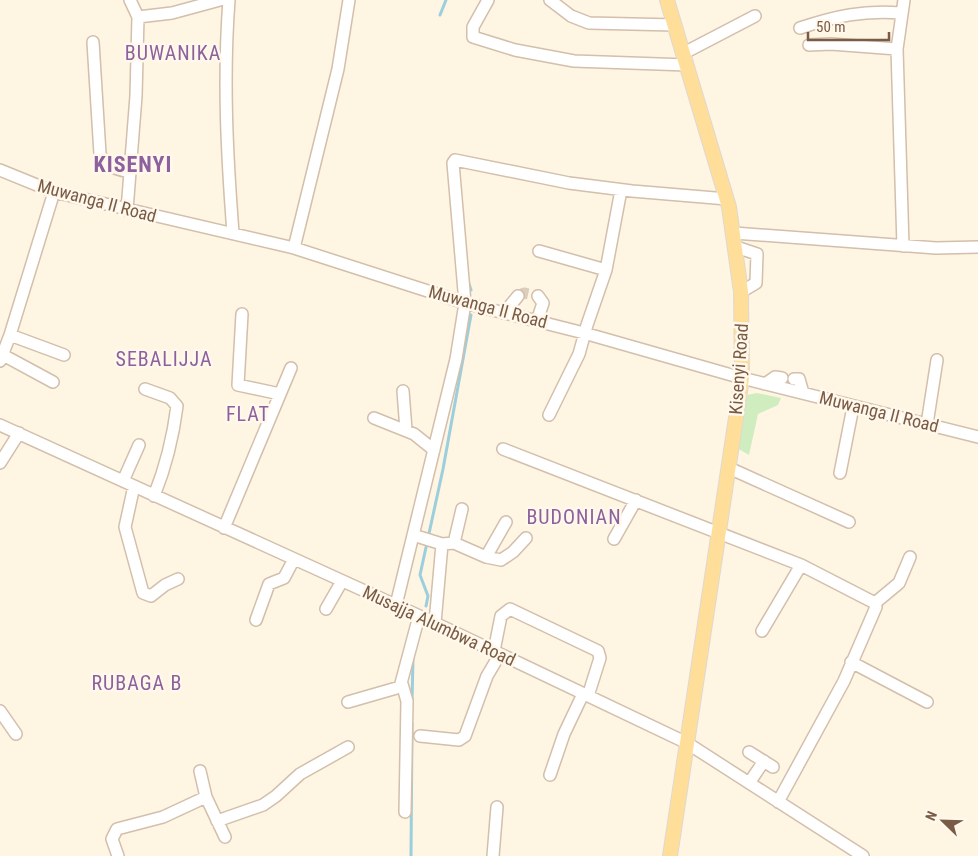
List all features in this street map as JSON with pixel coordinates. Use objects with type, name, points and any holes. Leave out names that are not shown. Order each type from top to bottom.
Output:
[{"type":"main road","name":"Kisenyi Road","points":[[668,0],[727,199],[735,240],[741,292],[742,378],[721,534],[670,856]]},
{"type":"street","points":[[127,210],[138,18],[130,0]]},
{"type":"street","points":[[138,18],[172,14],[220,0]]},
{"type":"street","points":[[229,0],[224,100],[229,202],[233,233]]},
{"type":"street","points":[[294,248],[338,69],[349,0]]},
{"type":"street","points":[[488,0],[473,28],[473,37],[515,50],[574,61],[686,59],[756,16]]},
{"type":"street","points":[[550,0],[571,16],[589,24],[675,25]]},
{"type":"street","points":[[903,246],[897,48],[904,0]]},
{"type":"street","points":[[800,28],[836,16],[873,11],[901,13]]},
{"type":"street","points":[[93,42],[100,154],[104,163],[116,169],[130,172]]},
{"type":"street","points":[[809,45],[831,44],[897,48]]},
{"type":"street","points":[[396,605],[417,536],[434,450],[456,359],[465,302],[453,164],[455,160],[569,183],[621,190],[727,199]]},
{"type":"street","name":"Muwanga II Road","points":[[0,170],[54,192],[294,248],[465,302],[584,333],[742,378],[978,437]]},
{"type":"street","points":[[549,416],[577,359],[606,270],[621,190]]},
{"type":"street","points":[[53,382],[1,358],[10,335],[54,192]]},
{"type":"street","points":[[735,240],[978,247]]},
{"type":"street","points":[[735,240],[757,254],[756,283],[741,292]]},
{"type":"street","points":[[539,251],[606,270]]},
{"type":"street","points":[[504,312],[518,296]]},
{"type":"street","points":[[537,321],[542,303],[538,296]]},
{"type":"street","points":[[242,314],[238,385],[280,394]]},
{"type":"street","points":[[10,335],[64,355]]},
{"type":"street","points":[[927,424],[937,360]]},
{"type":"street","points":[[224,528],[291,368]]},
{"type":"street","points":[[765,384],[775,377],[782,378]]},
{"type":"street","points":[[794,379],[799,379],[803,393]]},
{"type":"street","points":[[145,389],[170,398],[177,406],[174,433],[167,463],[154,496]]},
{"type":"street","points":[[403,391],[406,430]]},
{"type":"street","points":[[840,473],[853,407]]},
{"type":"street","points":[[374,418],[406,430],[434,450]]},
{"type":"street","name":"Musajja Alumbwa Road","points":[[0,425],[435,623],[687,744],[863,856]]},
{"type":"street","points":[[0,463],[19,433]]},
{"type":"street","points":[[123,481],[139,445]]},
{"type":"street","points":[[503,448],[801,565],[875,603]]},
{"type":"street","points":[[729,468],[849,522]]},
{"type":"street","points":[[134,486],[125,528],[143,593],[150,596],[165,585],[178,579]]},
{"type":"street","points":[[614,539],[636,500]]},
{"type":"street","points":[[435,623],[444,542],[462,509]]},
{"type":"street","points":[[486,557],[506,522]]},
{"type":"street","points":[[417,536],[444,542],[486,557],[501,560],[514,552],[526,538]]},
{"type":"street","points":[[875,603],[899,583],[910,557]]},
{"type":"street","points":[[256,620],[269,584],[284,578],[294,559]]},
{"type":"street","points":[[762,632],[801,565]]},
{"type":"street","points":[[326,609],[342,581]]},
{"type":"street","points":[[778,802],[844,681],[876,607],[875,603]]},
{"type":"street","points":[[420,736],[458,740],[465,736],[497,652],[501,616],[510,609],[598,651],[600,658],[586,695],[564,734],[550,776]]},
{"type":"street","points":[[405,812],[407,701],[402,684],[402,674],[416,632],[419,616]]},
{"type":"street","points":[[851,662],[927,702]]},
{"type":"street","points":[[348,702],[400,687],[402,684]]},
{"type":"street","points":[[0,710],[16,734]]},
{"type":"street","points":[[217,821],[262,805],[276,796],[300,774],[348,747]]},
{"type":"street","points":[[749,752],[769,764],[749,783]]},
{"type":"street","points":[[200,771],[206,797],[225,837]]},
{"type":"street","points":[[118,856],[112,839],[116,829],[163,817],[206,797]]},
{"type":"street","points":[[493,856],[497,807]]},
{"type":"green space","points":[[757,393],[781,398],[778,405],[758,414],[749,455],[737,448],[747,395]]},
{"type":"waterway","points":[[440,15],[446,0]]},
{"type":"waterway","points":[[468,281],[471,290]]},
{"type":"waterway","points":[[426,606],[428,596],[420,575],[443,469],[471,315]]},
{"type":"waterway","points":[[412,702],[413,658]]},
{"type":"waterway","points":[[411,856],[412,723]]},
{"type":"tunnel","points":[[518,296],[524,293],[538,296]]},
{"type":"district","name":"BUWANIKA","points":[[173,53]]},
{"type":"district","name":"KISENYI","points":[[133,164]]},
{"type":"district","name":"SEBALIJJA","points":[[164,359]]},
{"type":"district","name":"FLAT","points":[[248,414]]},
{"type":"district","name":"BUDONIAN","points":[[574,517]]},
{"type":"district","name":"RUBAGA B","points":[[137,683]]}]
